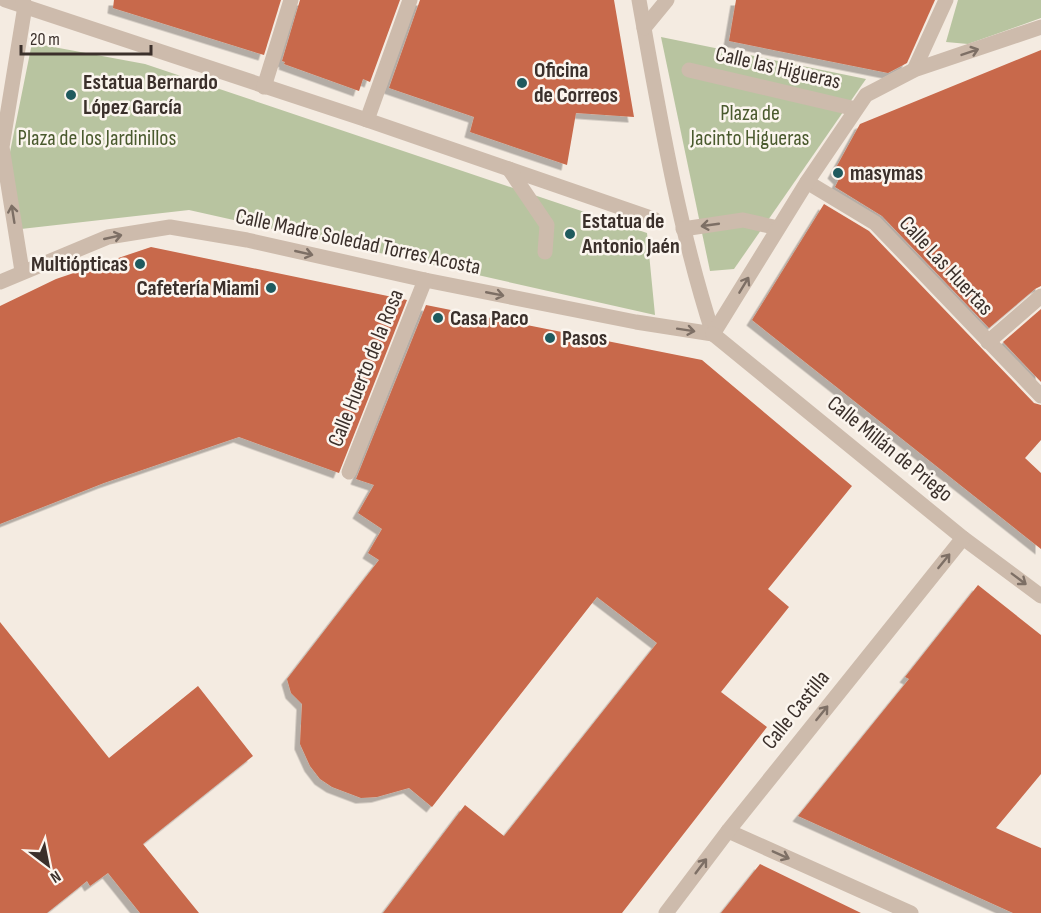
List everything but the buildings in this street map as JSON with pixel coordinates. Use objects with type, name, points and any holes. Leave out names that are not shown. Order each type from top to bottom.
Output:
[{"type":"street","points":[[5,0],[24,3],[654,219]]},
{"type":"street","points":[[264,87],[291,0]]},
{"type":"street","points":[[367,120],[410,0]]},
{"type":"street","points":[[639,0],[683,229],[713,334]]},
{"type":"street","points":[[644,28],[667,0]]},
{"type":"street","points":[[914,70],[946,0]]},
{"type":"street","points":[[22,271],[1,147],[24,3]]},
{"type":"street","points":[[713,334],[807,182],[866,95],[914,70],[1041,27]]},
{"type":"street","name":"Calle las Higueras","points":[[689,70],[856,109]]},
{"type":"street","points":[[509,169],[548,225],[545,252]]},
{"type":"street","name":"Calle Las Huertas","points":[[807,182],[875,223],[1041,396]]},
{"type":"street","points":[[683,229],[743,220],[778,228]]},
{"type":"street","name":"Calle Madre Soledad Torres Acosta","points":[[0,282],[108,237],[170,226],[247,240],[425,280],[636,322],[713,334]]},
{"type":"street","name":"Calle Huerto de la Rosa","points":[[349,472],[425,280]]},
{"type":"street","points":[[988,342],[1041,296]]},
{"type":"street","name":"Calle Millán de Priego","points":[[713,334],[963,538],[1041,596]]},
{"type":"street","name":"Calle Castilla","points":[[666,913],[728,831],[963,538]]},
{"type":"street","points":[[728,831],[911,913]]},
{"type":"green space","points":[[958,0],[1041,0],[1041,18],[968,44],[946,42]]},
{"type":"green space","name":"Plaza de Jacinto Higueras","points":[[661,37],[866,79],[734,269],[710,271]]},
{"type":"green space","name":"Plaza de los Jardinillos","points":[[32,43],[145,64],[647,233],[655,315],[189,210],[21,229],[9,157]]},
{"type":"place","name":"Oficina de Correos","points":[[522,83]]},
{"type":"place","name":"Estatua Bernardo López García","points":[[71,95]]},
{"type":"place","name":"masymas","points":[[838,173]]},
{"type":"place","name":"Estatua de Antonio Jaén","points":[[570,234]]},
{"type":"place","name":"Multiópticas","points":[[140,264]]},
{"type":"place","name":"Cafetería Miami","points":[[271,288]]},
{"type":"place","name":"Casa Paco","points":[[438,318]]},
{"type":"place","name":"Pasos","points":[[550,338]]}]
